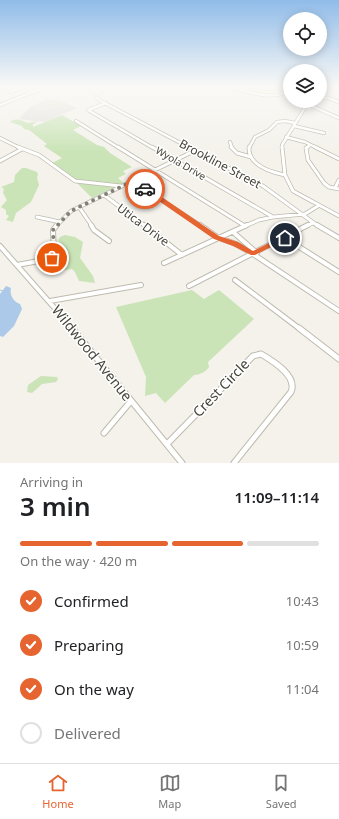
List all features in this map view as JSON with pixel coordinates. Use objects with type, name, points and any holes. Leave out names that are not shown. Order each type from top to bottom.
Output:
[{"type":"street","name":"Wyola Drive","points":[[92,109],[88,110],[273,217]]},
{"type":"street","name":"Brookline Street","points":[[117,109],[263,186],[277,199],[302,214],[324,231],[339,238]]},
{"type":"street","points":[[304,109],[282,145],[285,174],[292,190],[318,206],[339,216]]},
{"type":"street","points":[[318,109],[339,117]]},
{"type":"street","points":[[76,121],[245,226]]},
{"type":"street","points":[[285,174],[266,170],[256,164],[251,157],[249,145],[256,136],[269,130],[277,121],[324,133]]},
{"type":"street","points":[[286,137],[310,145],[339,159]]},
{"type":"street","points":[[0,138],[22,149],[41,156],[74,180],[122,186]]},
{"type":"street","points":[[230,142],[231,148],[234,151],[251,157]]},
{"type":"street","points":[[310,145],[306,149],[308,160],[325,185],[339,189]]},
{"type":"street","points":[[0,161],[22,149]]},
{"type":"street","points":[[52,258],[54,254],[53,230],[69,212],[196,150]]},
{"type":"street","points":[[335,188],[339,180]]},
{"type":"street","points":[[133,181],[219,238],[255,253],[339,311]]},
{"type":"street","name":"Utica Drive","points":[[104,195],[182,255]]},
{"type":"street","points":[[164,263],[259,220],[302,214],[318,206]]},
{"type":"street","points":[[79,207],[94,230],[109,241]]},
{"type":"street","points":[[37,217],[60,222]]},
{"type":"street","points":[[189,286],[314,223]]},
{"type":"street","points":[[234,232],[255,253]]},
{"type":"street","points":[[285,238],[339,272]]},
{"type":"street","name":"Wildwood Avenue","points":[[0,246],[50,301],[182,463]]},
{"type":"street","points":[[17,265],[61,257]]},
{"type":"street","points":[[235,280],[339,359]]},
{"type":"street","points":[[50,301],[141,285]]},
{"type":"street","name":"Crest Circle","points":[[167,444],[253,356],[256,354],[261,354],[290,378],[293,383],[293,388],[234,463]]},
{"type":"street","points":[[104,433],[131,401]]},
{"type":"shaded area","points":[[29,109],[76,109],[44,122],[19,119]]},
{"type":"shaded area","points":[[30,109],[48,111],[55,109],[64,110],[75,109],[44,122],[20,119]]},
{"type":"green space","points":[[62,115],[81,126],[73,130],[97,145],[104,147],[110,153],[132,167],[123,171],[126,174],[118,178],[124,183],[92,198],[69,175],[52,163],[62,158],[44,146],[47,144],[29,130],[10,122],[17,120],[28,123],[38,121],[33,124],[33,127]]},
{"type":"green space","points":[[22,168],[37,172],[39,185],[31,202],[16,213],[13,222],[6,220],[9,216],[6,214],[6,210],[1,207],[7,200],[3,193],[4,189],[1,187],[14,182],[15,175]]},
{"type":"green space","points":[[65,235],[75,237],[83,242],[80,258],[93,276],[95,283],[79,281],[72,269],[61,271],[61,265],[67,259],[64,246],[58,240],[60,237]]},
{"type":"green space","points":[[192,290],[204,299],[219,290],[254,319],[208,362],[209,367],[206,370],[200,374],[194,375],[165,403],[156,393],[145,396],[146,377],[116,307]]},
{"type":"green space","points":[[41,376],[57,377],[58,379],[56,382],[42,384],[32,393],[27,392],[28,385]]},
{"type":"water","points":[[6,286],[11,288],[12,298],[20,304],[22,309],[14,326],[3,337],[0,336],[0,294]]},
{"type":"way so far","points":[[52,258],[54,254],[53,230],[70,211],[133,181],[145,189]]},
{"type":"route","points":[[145,189],[217,237],[236,244],[253,254],[285,238]]}]
